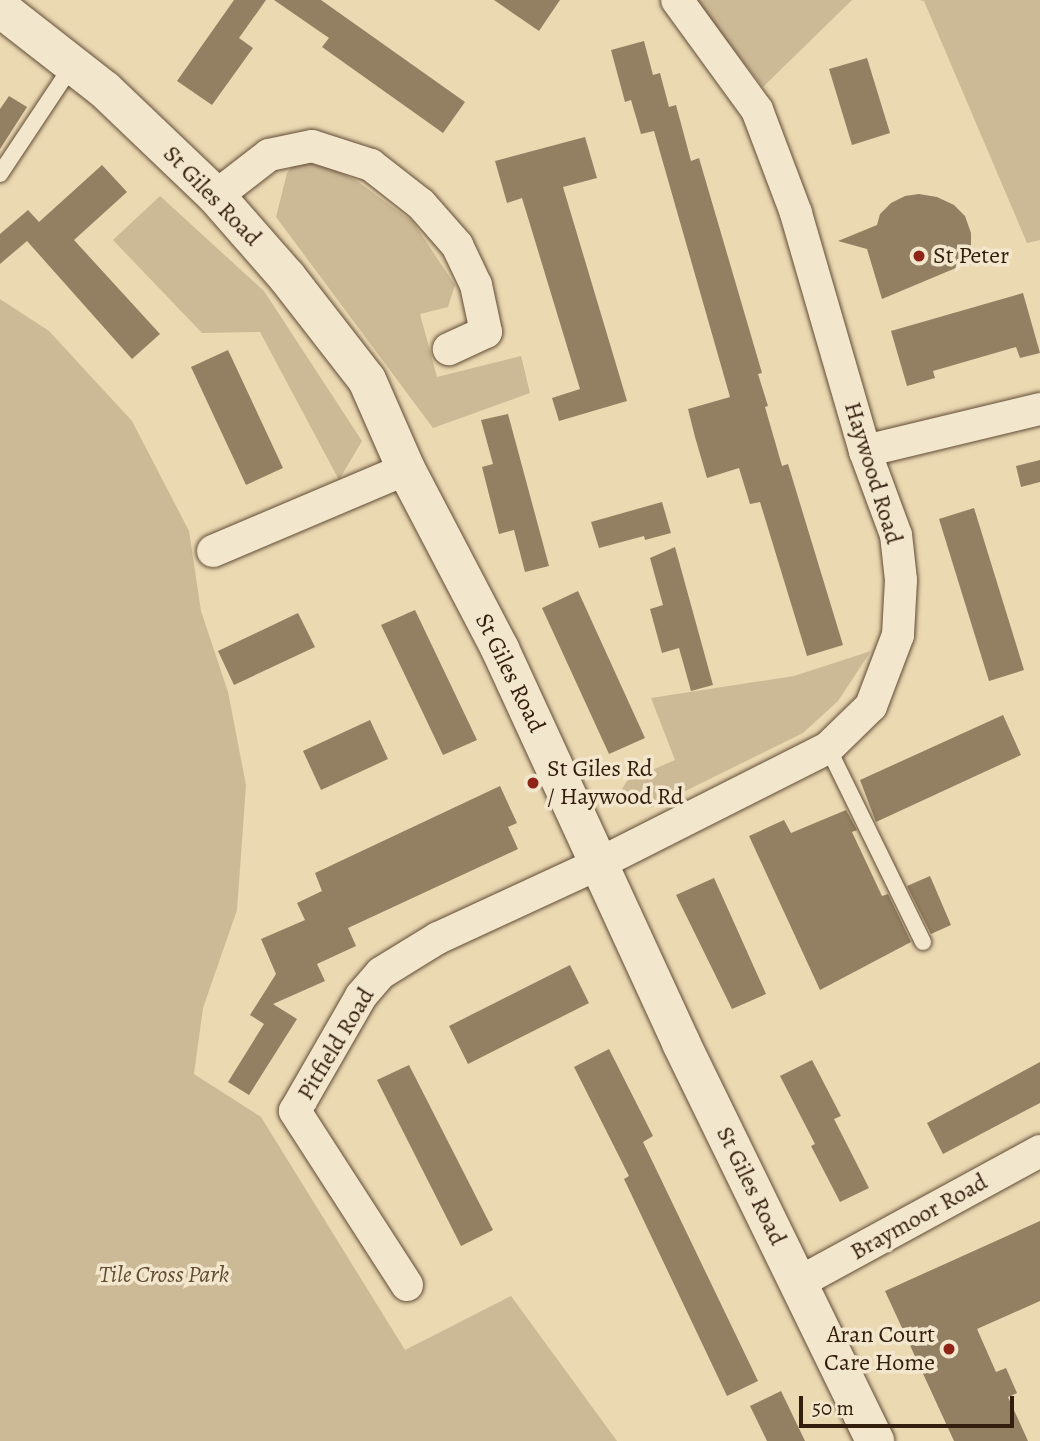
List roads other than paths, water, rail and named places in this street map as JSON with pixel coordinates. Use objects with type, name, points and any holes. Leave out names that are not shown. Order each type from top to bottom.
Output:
[{"type":"street","name":"Haywood Road","points":[[598,864],[828,748],[871,706],[898,635],[901,580],[896,535],[865,451],[796,213],[757,110],[677,0]]},
{"type":"street","name":"St Giles Road","points":[[0,8],[105,90],[216,196],[287,277],[367,380],[406,469],[500,649],[598,864],[876,1441]]},
{"type":"street","points":[[216,196],[269,155],[302,148],[312,146],[371,165],[430,214],[457,245],[476,285],[486,332],[449,349]]},
{"type":"street","points":[[865,451],[1040,409]]},
{"type":"street","points":[[213,551],[406,469]]},
{"type":"street","name":"Pitfield Road","points":[[407,1285],[295,1111],[350,1014],[381,973],[438,939],[598,864]]},
{"type":"street","name":"Braymoor Road","points":[[798,1283],[1040,1151]]},
{"type":"lane","points":[[0,174],[22,136],[73,64]]},
{"type":"lane","points":[[828,748],[923,942]]},
{"type":"place","name":"St Peter","points":[[919,256]]},
{"type":"place","name":"St Giles Rd / Haywood Rd","points":[[533,783]]},
{"type":"place","name":"Aran Court Care Home","points":[[949,1349]]},
{"type":"park label","name":"Tile Cross Park","points":[[164,1275]]}]
